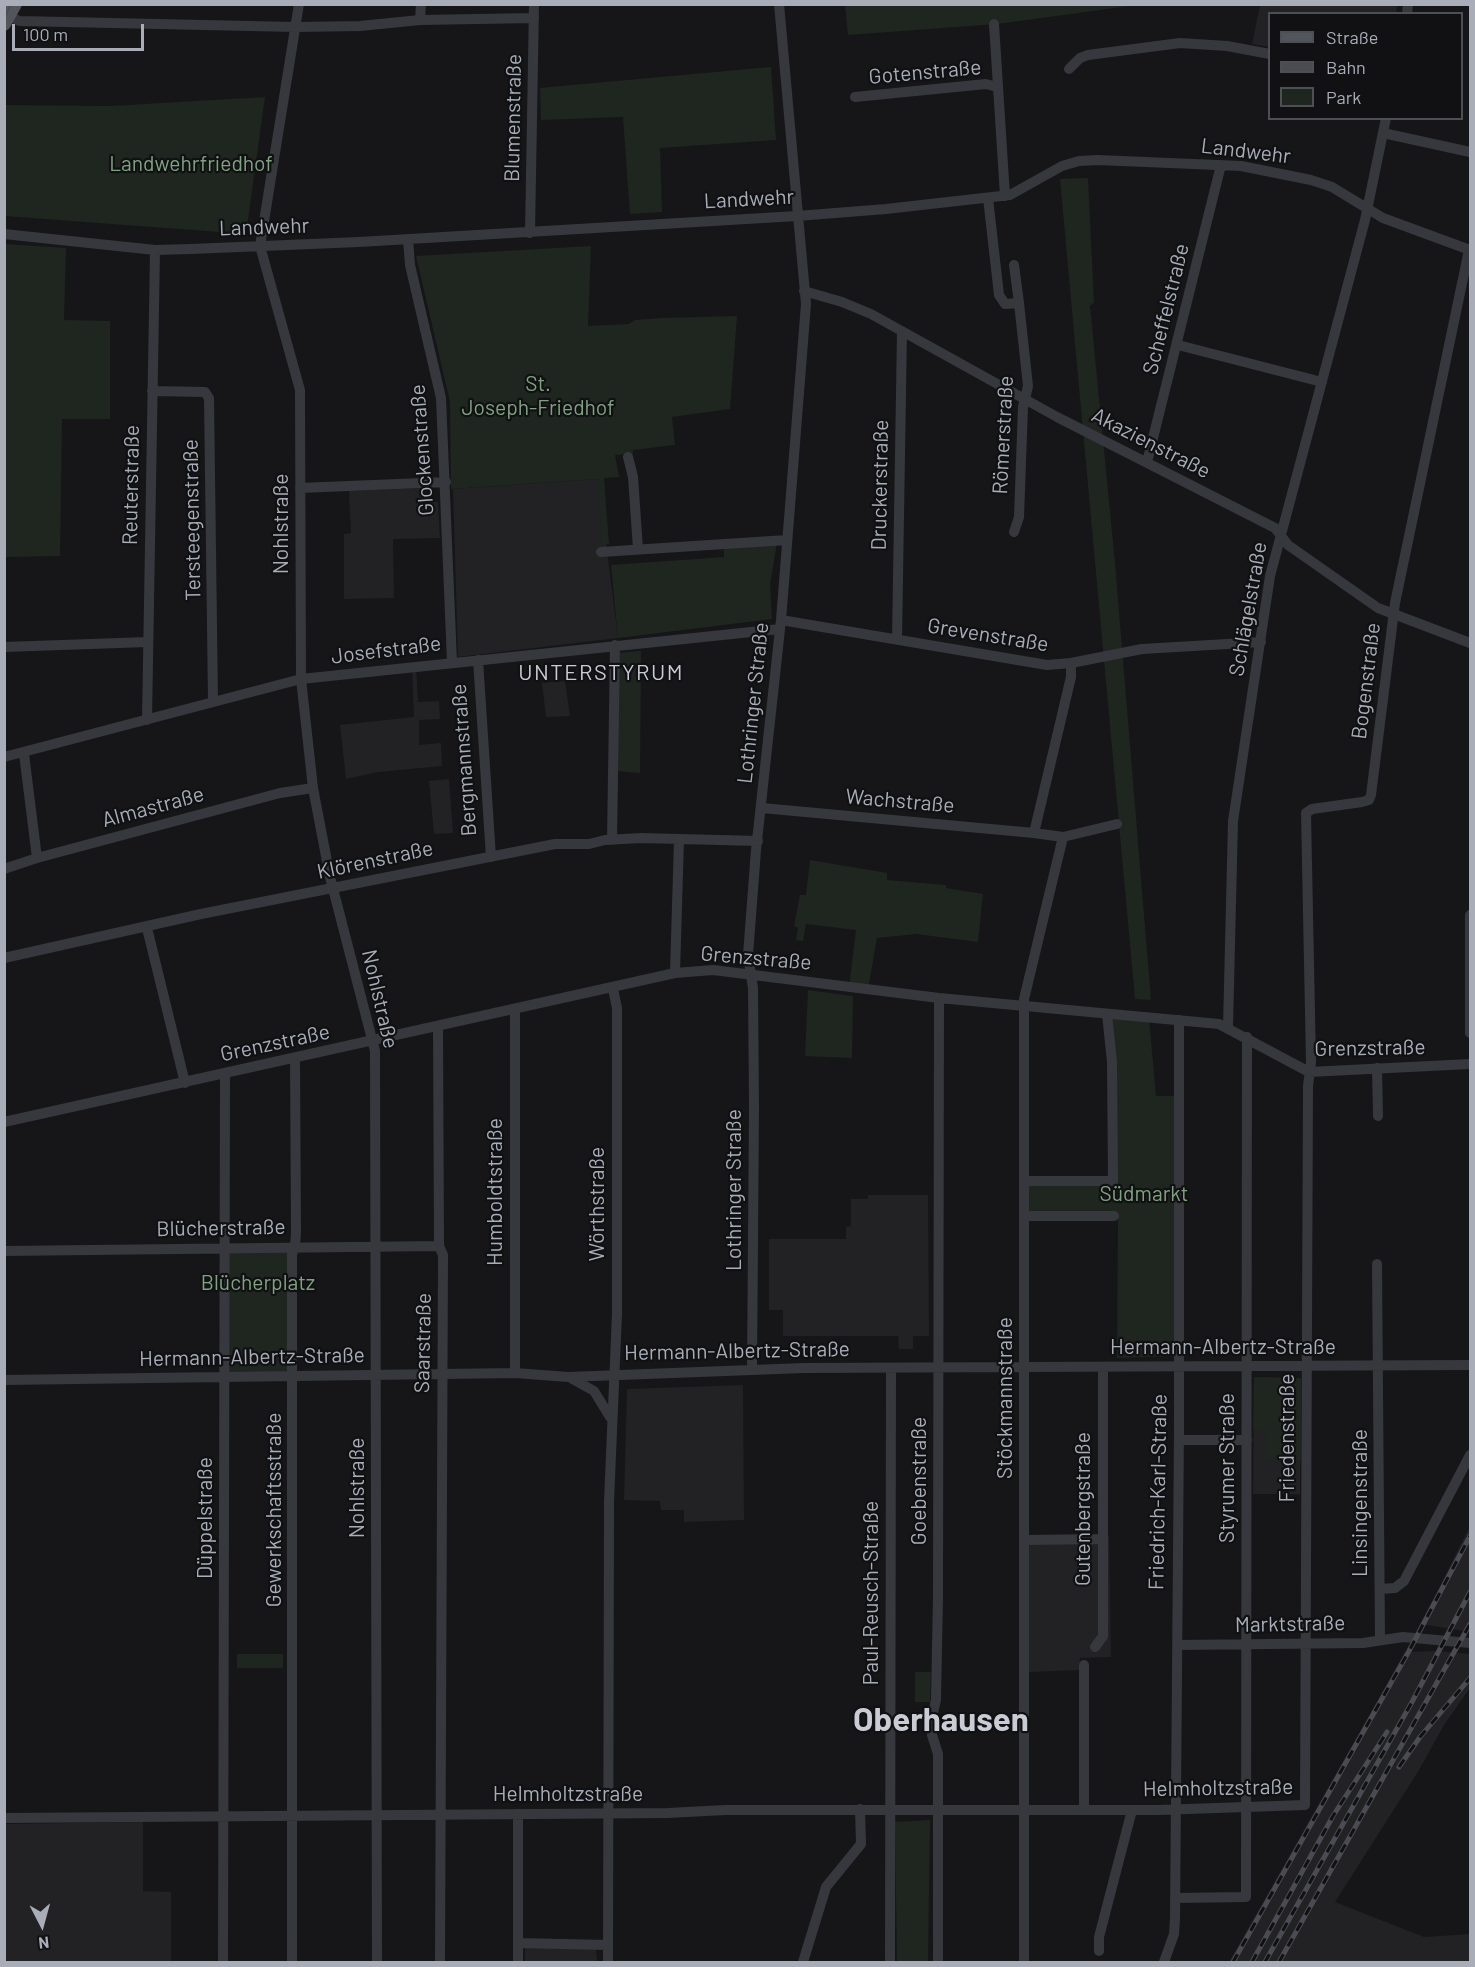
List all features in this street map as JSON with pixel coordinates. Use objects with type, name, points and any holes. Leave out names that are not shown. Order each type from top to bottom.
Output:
[{"type":"street","name":"Nohlstraße","points":[[299,4],[260,246],[299,384],[301,679],[313,788],[333,888],[375,1051],[377,1962]]},
{"type":"street","points":[[420,4],[420,20]]},
{"type":"street","name":"Blumenstraße","points":[[530,232],[534,4]]},
{"type":"street","name":"Lothringer Straße","points":[[752,1370],[754,1138],[749,944],[781,625],[805,323],[779,4]]},
{"type":"street","points":[[9,12],[19,21],[296,27],[360,26],[420,20],[534,18]]},
{"type":"street","points":[[994,24],[1005,196]]},
{"type":"street","points":[[1070,69],[1080,58],[1088,55],[1180,43],[1227,46],[1268,54]]},
{"type":"street","name":"Gotenstraße","points":[[855,97],[986,84],[997,87]]},
{"type":"street","name":"Schlägelstraße","points":[[1228,1027],[1233,828],[1270,576],[1368,207],[1386,120]]},
{"type":"street","points":[[1383,134],[1470,152]]},
{"type":"street","name":"Landwehr","points":[[4,234],[155,250],[408,239],[796,216],[1005,196],[1021,191],[1058,168],[1079,161],[1251,167],[1319,182],[1399,225],[1470,250]]},
{"type":"street","name":"Scheffelstraße","points":[[1147,462],[1221,165]]},
{"type":"street","points":[[988,198],[999,295],[1005,304],[1018,303]]},
{"type":"street","name":"Glockenstraße","points":[[408,239],[410,265],[440,390],[446,482],[452,662]]},
{"type":"street","name":"Reuterstraße","points":[[147,720],[155,250]]},
{"type":"street","name":"Bogenstraße","points":[[1309,1072],[1311,1062],[1306,813],[1312,808],[1362,802],[1369,800],[1371,795],[1393,612],[1470,250]]},
{"type":"street","name":"Römerstraße","points":[[1014,264],[1028,386],[1025,399],[1019,517],[1014,532]]},
{"type":"street","name":"Akazienstraße","points":[[804,291],[859,308],[1025,399],[1275,528],[1288,545],[1378,608],[1470,643]]},
{"type":"street","name":"Druckerstraße","points":[[897,639],[902,331]]},
{"type":"street","points":[[1178,345],[1322,382]]},
{"type":"street","name":"Tersteegenstraße","points":[[152,391],[201,391],[207,393],[209,398],[213,702]]},
{"type":"street","points":[[628,457],[633,477],[638,549]]},
{"type":"street","points":[[300,488],[446,482]]},
{"type":"street","points":[[601,552],[787,540]]},
{"type":"street","name":"Grevenstraße","points":[[781,625],[897,639],[1020,662],[1057,665],[1142,649],[1261,642]]},
{"type":"street","name":"Josefstraße","points":[[4,758],[301,679],[781,625]]},
{"type":"street","points":[[4,647],[148,642]]},
{"type":"street","points":[[612,840],[615,645]]},
{"type":"street","name":"Bergmannstraße","points":[[478,660],[491,857]]},
{"type":"street","points":[[1071,663],[1071,677],[1034,833],[1063,837],[1117,824]]},
{"type":"street","points":[[24,754],[37,858]]},
{"type":"street","name":"Almastraße","points":[[4,869],[37,858],[280,793],[313,788]]},
{"type":"street","name":"Wachstraße","points":[[762,808],[1034,833]]},
{"type":"street","name":"Stöckmannstraße","points":[[1024,1962],[1024,993],[1063,837]]},
{"type":"street","points":[[675,974],[679,839]]},
{"type":"street","name":"Klörenstraße","points":[[4,958],[147,928],[168,921],[555,844],[679,839],[758,841]]},
{"type":"street","points":[[1470,915],[1470,1033]]},
{"type":"street","points":[[147,928],[185,1083]]},
{"type":"street","name":"Grenzstraße","points":[[4,1122],[675,974],[713,969],[939,998],[1179,1020],[1228,1027],[1309,1072],[1470,1064]]},
{"type":"street","name":"Wörthstraße","points":[[608,1962],[610,1420],[614,1373],[617,1068],[617,1008],[613,988]]},
{"type":"street","name":"Goebenstraße","points":[[938,1962],[938,1754],[932,1735],[932,1717],[936,1700],[939,998]]},
{"type":"street","name":"Humboldtstraße","points":[[515,1011],[515,1373]]},
{"type":"street","points":[[1024,1181],[1113,1181],[1112,1062],[1107,1014]]},
{"type":"street","name":"Friedrich-Karl-Straße","points":[[1164,1962],[1174,1934],[1180,1366],[1179,1020]]},
{"type":"street","name":"Saarstraße","points":[[438,1028],[439,1246],[443,1255],[440,1962]]},
{"type":"street","name":"Styrumer Straße","points":[[1174,1898],[1246,1898],[1247,1037]]},
{"type":"street","name":"Gewerkschaftsstraße","points":[[292,1962],[292,1254],[295,1247],[295,1059]]},
{"type":"street","points":[[1377,1068],[1378,1116]]},
{"type":"street","name":"Friedenstraße","points":[[1305,1805],[1309,1072]]},
{"type":"street","name":"Düppelstraße","points":[[223,1962],[225,1074]]},
{"type":"street","points":[[1024,1216],[1114,1216]]},
{"type":"street","name":"Blücherstraße","points":[[4,1251],[439,1246]]},
{"type":"street","name":"Linsingenstraße","points":[[1377,1264],[1380,1640]]},
{"type":"street","name":"Hermann-Albertz-Straße","points":[[4,1380],[515,1373],[568,1377],[614,1373],[891,1368],[1470,1365]]},
{"type":"street","name":"Gutenbergstraße","points":[[1095,1647],[1103,1636],[1103,1367]]},
{"type":"street","name":"Paul-Reusch-Straße","points":[[890,1962],[891,1368]]},
{"type":"street","name":"Wörthstraße","points":[[568,1377],[594,1391],[610,1420]]},
{"type":"street","points":[[1179,1440],[1247,1440]]},
{"type":"street","points":[[1380,1589],[1395,1588],[1404,1581],[1470,1455]]},
{"type":"street","points":[[1024,1540],[1103,1539]]},
{"type":"street","name":"Marktstraße","points":[[1177,1645],[1363,1643],[1403,1637],[1470,1643]]},
{"type":"street","points":[[1083,1810],[1084,1665]]},
{"type":"street","name":"Helmholtzstraße","points":[[4,1818],[860,1809],[1132,1810],[1305,1805]]},
{"type":"street","points":[[803,1962],[826,1887],[861,1844],[860,1809]]},
{"type":"street","name":"Helmholtzstraße","points":[[1099,1952],[1099,1937],[1132,1810]]},
{"type":"street","points":[[518,1814],[518,1962]]},
{"type":"street","points":[[518,1943],[608,1946]]},
{"type":"shaded area","points":[[1260,5],[1397,5],[1396,12],[1268,12],[1268,47],[1252,44]]},
{"type":"shaded area","points":[[598,479],[618,638],[458,657],[453,489]]},
{"type":"shaded area","points":[[424,488],[424,502],[438,502],[440,538],[393,539],[394,598],[344,599],[344,534],[351,533],[349,491]]},
{"type":"shaded area","points":[[412,667],[416,667],[418,702],[439,701],[440,719],[419,720],[419,745],[441,743],[442,766],[378,772],[346,779],[340,725],[414,717]]},
{"type":"shaded area","points":[[565,681],[570,716],[546,717],[542,683]]},
{"type":"shaded area","points":[[449,779],[453,833],[434,834],[429,781]]},
{"type":"shaded area","points":[[868,1195],[928,1195],[929,1336],[913,1336],[913,1349],[899,1349],[898,1336],[783,1336],[783,1310],[769,1310],[769,1239],[846,1239],[846,1227],[851,1226],[851,1199],[868,1199]]},
{"type":"shaded area","points":[[1254,1377],[1301,1378],[1300,1494],[1253,1494]]},
{"type":"shaded area","points":[[743,1385],[744,1520],[684,1522],[684,1510],[661,1510],[660,1501],[624,1500],[627,1389]]},
{"type":"shaded area","points":[[1470,1526],[1470,1632],[1421,1624]]},
{"type":"shaded area","points":[[1026,1535],[1109,1536],[1111,1657],[1080,1658],[1079,1670],[1029,1672]]},
{"type":"shaded area","points":[[1437,1651],[1470,1654],[1470,1688],[1444,1725],[1419,1770],[1335,1902],[1424,1937],[1470,1934],[1470,1962],[1229,1962],[1405,1652]]},
{"type":"shaded area","points":[[143,1822],[143,1891],[171,1892],[171,1962],[5,1962],[5,1824]]},
{"type":"shaded area","points":[[525,1948],[596,1948],[597,1962],[525,1962]]},
{"type":"green space","points":[[845,5],[1137,5],[997,24],[848,35]]},
{"type":"green space","points":[[771,67],[776,140],[660,148],[662,212],[630,214],[623,117],[541,120],[540,88]]},
{"type":"green space","name":"Landwehrfriedhof","points":[[265,97],[246,234],[5,216],[5,105],[111,106]]},
{"type":"green space","points":[[1088,178],[1094,302],[1090,306],[1115,563],[1151,1000],[1135,999],[1060,179]]},
{"type":"green space","points":[[5,244],[66,248],[64,320],[110,321],[110,419],[62,419],[60,556],[5,557]]},
{"type":"green space","name":"St. Joseph-Friedhof","points":[[591,246],[588,326],[629,324],[635,320],[662,318],[737,316],[730,409],[672,417],[675,445],[633,450],[633,454],[615,455],[619,477],[604,478],[609,544],[602,545],[598,479],[451,489],[450,402],[416,256]]},
{"type":"green space","points":[[777,543],[770,584],[772,619],[618,638],[611,565],[724,557],[724,547]]},
{"type":"green space","points":[[641,651],[640,773],[616,771],[619,653]]},
{"type":"green space","points":[[810,860],[887,873],[887,880],[946,885],[946,888],[983,894],[978,942],[916,934],[877,938],[868,989],[849,987],[856,930],[806,924],[803,941],[796,940],[798,928],[794,926],[800,895],[806,895]]},
{"type":"green space","points":[[808,990],[853,996],[852,1058],[805,1056]]},
{"type":"green space","name":"Südmarkt","points":[[1107,1014],[1149,1018],[1156,1096],[1180,1096],[1174,1356],[1117,1358],[1118,1214],[1029,1216],[1024,1181],[1113,1181]]},
{"type":"green space","name":"Blücherplatz","points":[[295,1247],[292,1376],[225,1377],[225,1248]]},
{"type":"green space","points":[[1254,1377],[1301,1378],[1301,1460],[1266,1460],[1266,1431],[1253,1430]]},
{"type":"green space","points":[[237,1654],[283,1654],[283,1668],[237,1668]]},
{"type":"green space","points":[[915,1672],[931,1672],[930,1702],[915,1702]]},
{"type":"green space","points":[[930,1820],[928,1962],[897,1962],[895,1822]]},
{"type":"tram line","points":[[4,19],[11,4]]},
{"type":"railway","points":[[1233,1962],[1409,1651],[1470,1536]]},
{"type":"railway","points":[[1265,1962],[1412,1702],[1470,1592]]},
{"type":"railway","points":[[1279,1962],[1470,1624]]},
{"type":"railway","points":[[1399,1767],[1420,1737],[1470,1678]]},
{"type":"railway","points":[[1252,1962],[1333,1816],[1387,1732]]},
{"type":"district","name":"UNTERSTYRUM","points":[[601,673]]},
{"type":"district","name":"Oberhausen","points":[[941,1720]]}]
